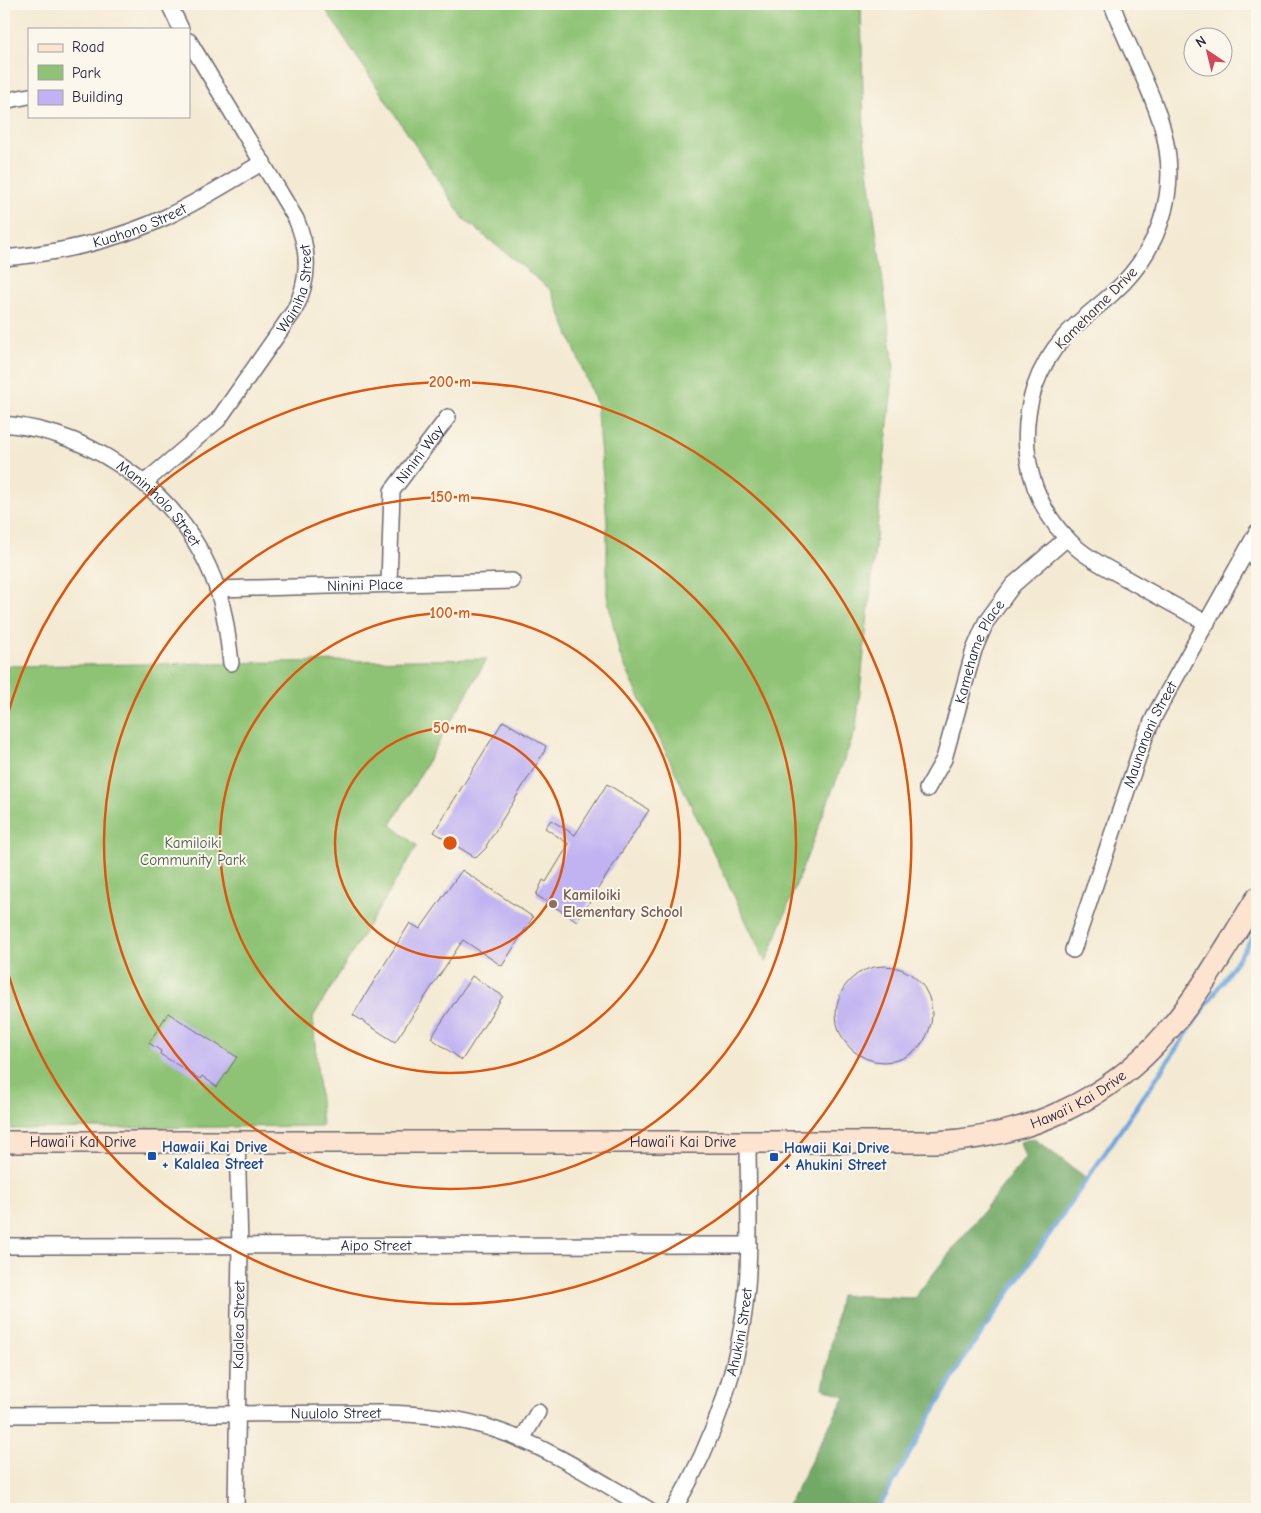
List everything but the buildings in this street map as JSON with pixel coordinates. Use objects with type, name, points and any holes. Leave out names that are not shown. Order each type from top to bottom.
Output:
[{"type":"main road","name":"Hawai’i Kai Drive","points":[[4,1142],[237,1140],[748,1142],[963,1140],[1014,1130],[1063,1112],[1108,1085],[1148,1052],[1166,1033],[1257,898]]},
{"type":"street","points":[[169,4],[180,28]]},
{"type":"street","name":"Kamehame Drive","points":[[1112,4],[1162,122],[1168,156],[1168,184],[1160,225],[1140,263],[1123,284],[1063,338],[1045,364],[1032,394],[1026,432],[1030,470],[1043,506],[1067,538],[1096,562],[1207,623]]},
{"type":"street","name":"Wainiha Street","points":[[144,482],[218,420],[300,298],[305,284],[307,262],[302,232],[263,162],[190,43]]},
{"type":"street","points":[[4,100],[28,96]]},
{"type":"street","name":"Kuahono Street","points":[[4,258],[70,249],[135,230],[189,205],[263,162]]},
{"type":"street","name":"Ninini Way","points":[[389,583],[392,491],[448,417]]},
{"type":"street","name":"Maniniholo Street","points":[[4,424],[35,429],[75,441],[113,460],[144,482],[162,500],[189,532],[200,550],[217,589],[225,618],[231,662]]},
{"type":"street","name":"Maunanani Street","points":[[1073,950],[1145,737],[1156,713],[1257,532]]},
{"type":"street","name":"Kamehame Place","points":[[927,789],[944,760],[974,650],[986,622],[1013,585],[1067,538]]},
{"type":"street","name":"Ninini Place","points":[[217,589],[389,583],[512,582]]},
{"type":"street","name":"Kalalea Street","points":[[236,1509],[240,1246],[237,1140]]},
{"type":"street","name":"Ahukini Street","points":[[674,1509],[707,1447],[722,1408],[742,1328],[749,1245],[748,1142]]},
{"type":"street","name":"Aipo Street","points":[[4,1246],[749,1245]]},
{"type":"street","points":[[522,1439],[538,1412]]},
{"type":"street","name":"Nuulolo Street","points":[[4,1415],[411,1413],[467,1422],[522,1439],[547,1451],[648,1509]]},
{"type":"green space","points":[[322,4],[861,4],[864,138],[894,367],[856,729],[766,963],[620,656],[607,596],[607,520],[596,403],[551,290],[464,219]]},
{"type":"green space","name":"Kamiloiki Community Park","points":[[487,659],[391,825],[417,846],[313,1017],[322,1126],[4,1129],[4,666]]},
{"type":"green space","points":[[1033,1138],[1088,1179],[961,1363],[878,1509],[786,1509],[845,1396],[823,1388],[840,1295],[914,1298],[1025,1158],[1020,1142]]},
{"type":"waterway","points":[[878,1509],[961,1363],[1257,931]]},
{"type":"place","name":"Kamiloiki Elementary School","points":[[553,904]]},
{"type":"place","name":"Hawaii Kai Drive + Kalalea Street","points":[[152,1156]]},
{"type":"place","name":"Hawaii Kai Drive + Ahukini Street","points":[[774,1157]]}]
